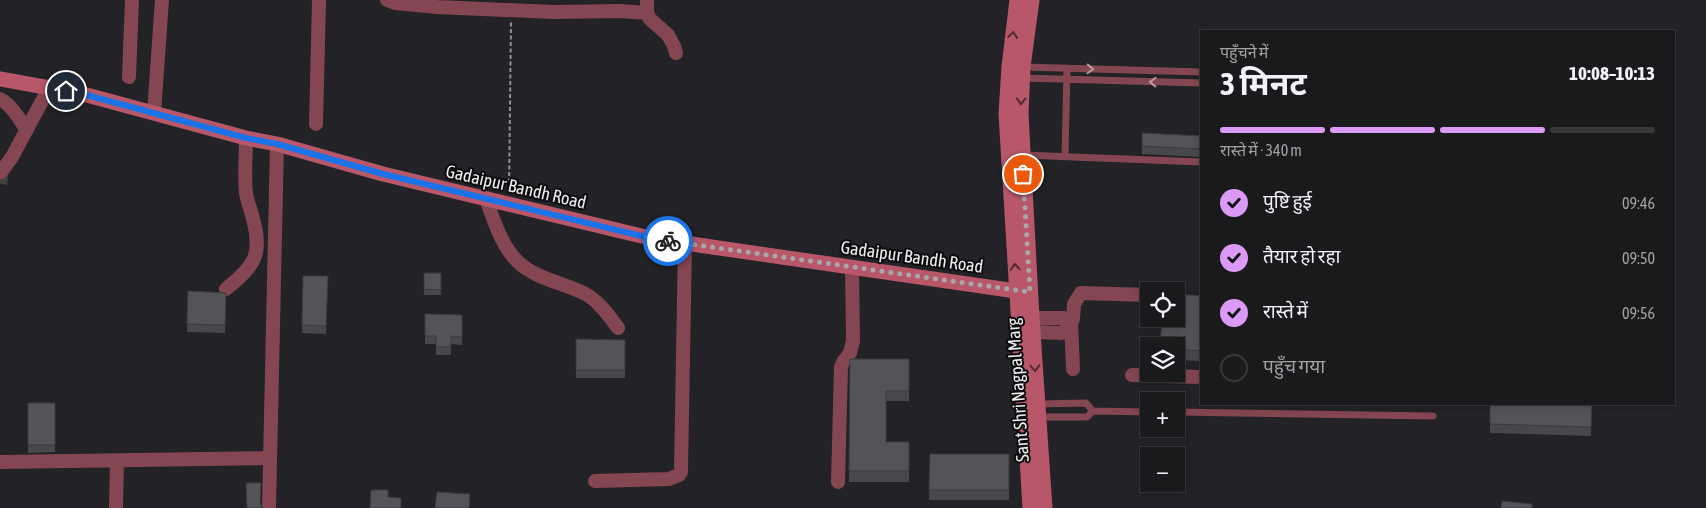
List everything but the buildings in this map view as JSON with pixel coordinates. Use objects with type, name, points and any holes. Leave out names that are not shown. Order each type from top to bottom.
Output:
[{"type":"street","points":[[129,77],[132,0]]},
{"type":"street","points":[[154,113],[162,0]]},
{"type":"street","points":[[316,124],[319,0]]},
{"type":"street","points":[[387,0],[437,6],[553,12],[621,11],[647,7],[650,19],[668,35],[676,53]]},
{"type":"street","name":"Sant Shri Nagpal Marg","points":[[1017,0],[1009,67],[1006,114],[1023,292],[1033,325],[1045,508]]},
{"type":"street","name":"Sant Shri Nagpal Marg","points":[[1030,508],[1023,292],[1021,114],[1023,72],[1032,0]]},
{"type":"street","name":"Gadaipur Bandh Road","points":[[0,79],[83,94],[246,138],[277,144],[383,174],[650,238],[1023,292]]},
{"type":"street","points":[[1,172],[12,157],[49,88]]},
{"type":"street","points":[[0,99],[6,102],[26,130]]},
{"type":"street","points":[[226,289],[243,275],[251,265],[256,254],[256,233],[246,194],[246,138]]},
{"type":"street","points":[[269,508],[277,144]]},
{"type":"street","points":[[486,199],[505,244],[517,261],[527,269],[590,296],[618,328]]},
{"type":"street","points":[[595,481],[669,479],[679,475],[685,243]]},
{"type":"street","points":[[838,482],[841,367],[850,353],[854,330],[852,267]]},
{"type":"street","points":[[1074,369],[1069,323],[1074,304],[1081,293],[1140,295]]},
{"type":"street","points":[[1033,325],[1064,318],[1069,323]]},
{"type":"street","points":[[1132,375],[1200,377]]},
{"type":"street","points":[[0,462],[270,458]]},
{"type":"street","points":[[116,461],[116,508]]},
{"type":"lane","points":[[1023,72],[1066,68],[1200,72]]},
{"type":"lane","points":[[1066,68],[1066,156]]},
{"type":"lane","points":[[1023,72],[1066,79],[1200,83]]},
{"type":"lane","points":[[1022,154],[1200,162]]},
{"type":"lane","points":[[1038,410],[1086,403],[1093,411]]},
{"type":"lane","points":[[1038,410],[1087,417],[1093,411],[1140,412]]},
{"type":"lane","points":[[1185,412],[1433,416]]},
{"type":"path","points":[[508,204],[511,9]]},
{"type":"tunnel","points":[[0,170],[0,184]]},
{"type":"way so far","points":[[668,241],[1030,292],[1023,174]]},
{"type":"route","points":[[66,91],[246,138],[277,144],[383,174],[668,241]]}]
